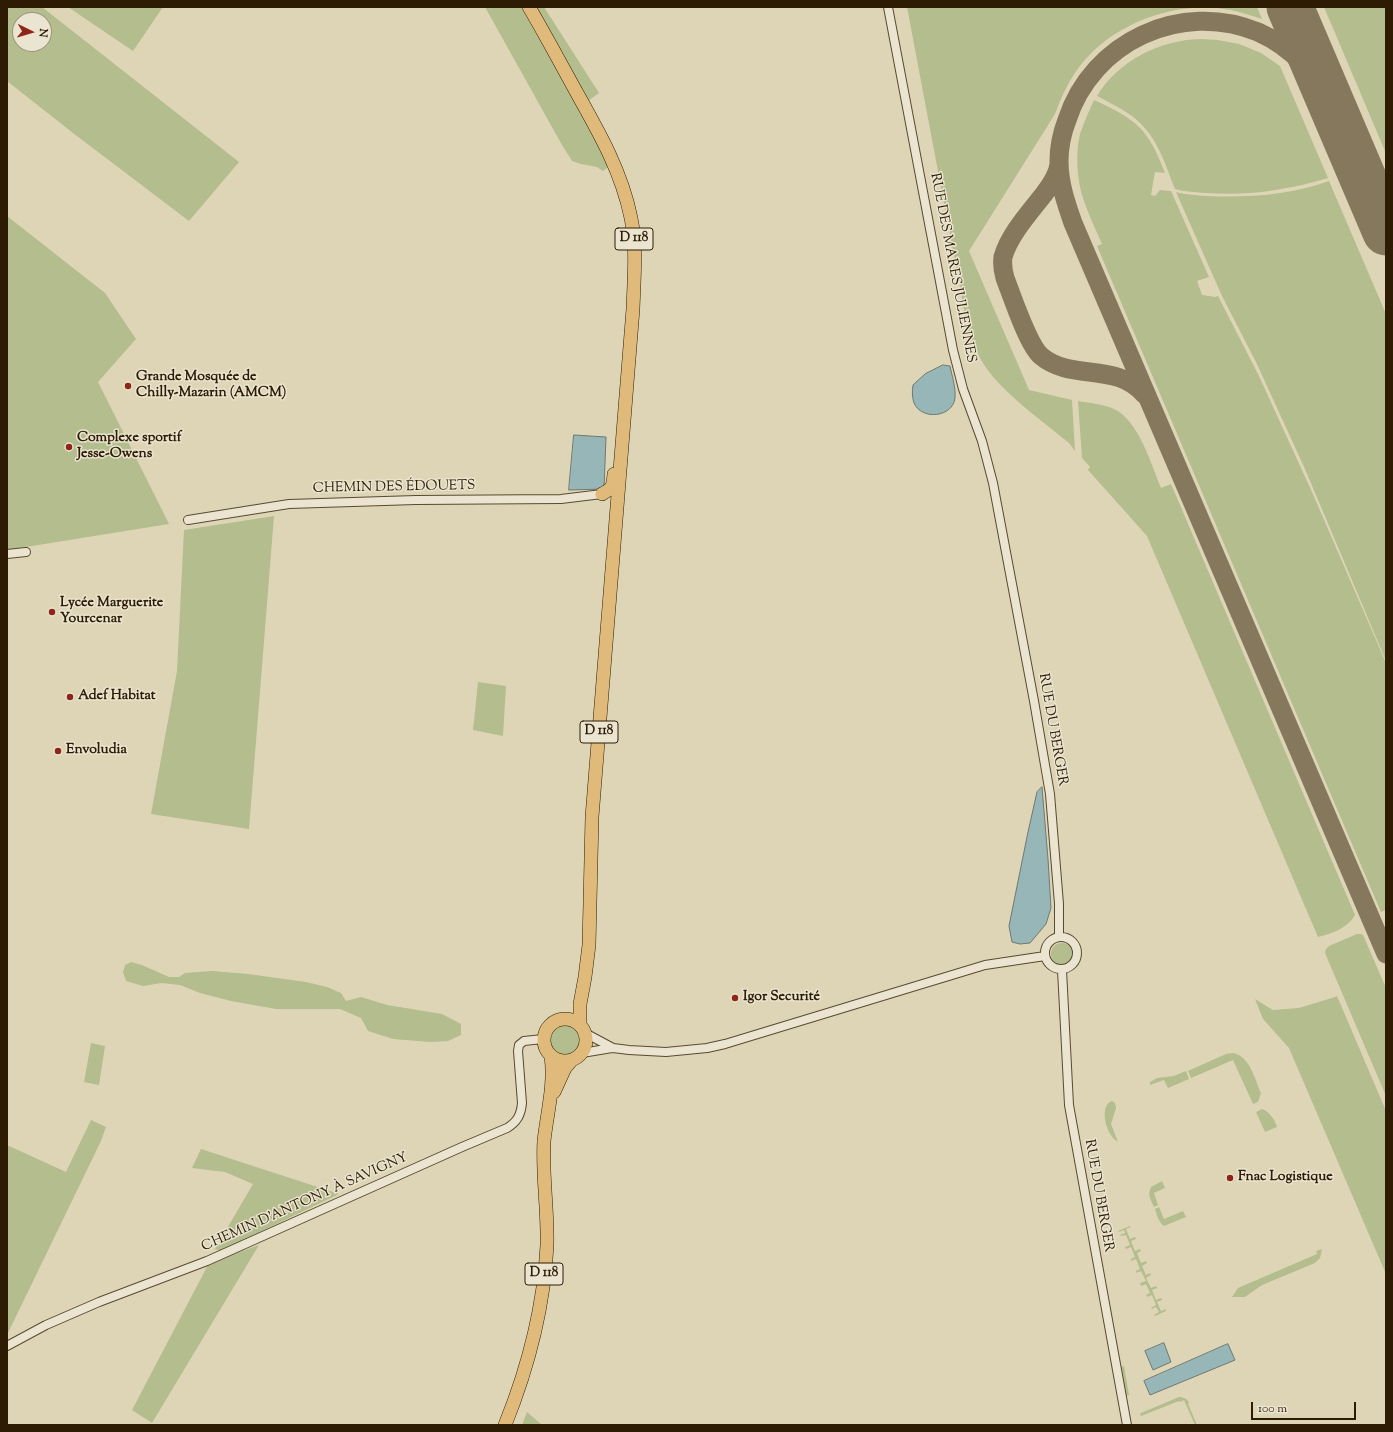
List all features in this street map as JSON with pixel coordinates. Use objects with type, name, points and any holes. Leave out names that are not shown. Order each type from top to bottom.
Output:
[{"type":"main road","name":"D 118","points":[[529,7],[603,140],[620,178],[631,219],[634,242],[635,273],[592,817],[590,871],[591,921],[586,969],[580,1004],[582,1029]]},
{"type":"main road","points":[[602,494],[610,490],[613,485],[616,453],[622,444]]},
{"type":"main road","points":[[602,494],[612,497],[610,534],[611,539],[614,542]]},
{"type":"main road","name":"D 118","points":[[560,1019],[569,1010],[586,969]]},
{"type":"main road","points":[[560,1019],[572,1020],[582,1029],[586,1043],[582,1053],[578,1057],[571,1061],[560,1061],[547,1052],[543,1039],[548,1027],[553,1022],[560,1019]]},
{"type":"main road","name":"D 118","points":[[548,1119],[552,1077],[551,1056]]},
{"type":"main road","name":"D 118","points":[[505,1425],[536,1329],[547,1244],[544,1142],[553,1095],[559,1079],[571,1061]]},
{"type":"street","name":"RUE DES MARES JULIENNES","points":[[888,7],[953,350],[963,389],[982,441],[993,483],[1002,530]]},
{"type":"street","name":"CHEMIN DES ÉDOUETS","points":[[188,520],[289,504],[416,500],[562,499],[602,494]]},
{"type":"street","name":"RUE DU BERGER","points":[[1002,530],[1050,794],[1059,904],[1059,937]]},
{"type":"street","points":[[7,554],[26,552]]},
{"type":"street","points":[[1059,937],[1065,937],[1072,941],[1078,952],[1078,957],[1074,964],[1062,970],[1050,965],[1045,956],[1045,950],[1049,942],[1059,937]]},
{"type":"street","points":[[582,1053],[613,1048],[666,1052],[707,1048],[725,1044],[985,965],[1045,956]]},
{"type":"street","name":"RUE DU BERGER","points":[[1062,970],[1066,1062],[1070,1111],[1127,1425]]},
{"type":"street","points":[[582,1029],[613,1048]]},
{"type":"street","name":"CHEMIN D'ANTONY À SAVIGNY","points":[[7,1346],[46,1325],[99,1302],[207,1261],[514,1124],[519,1118],[522,1103],[518,1052],[519,1045],[524,1041],[543,1039]]},
{"type":"green space","points":[[7,7],[42,7],[48,12],[12,12],[12,52],[52,52],[52,15],[239,162],[189,221],[7,81]]},
{"type":"green space","points":[[68,7],[163,7],[133,51]]},
{"type":"green space","points":[[485,7],[521,7],[578,105],[609,166],[603,171],[597,167],[572,161]]},
{"type":"green space","points":[[535,7],[544,7],[599,93],[588,102]]},
{"type":"green space","points":[[907,7],[1257,7],[1262,19],[1234,11],[1210,8],[1190,8],[1170,11],[1132,25],[1114,35],[1098,47],[1084,61],[1071,79],[1055,114],[969,251],[1029,390],[1072,400],[1075,451],[1069,443],[1002,387],[986,368],[969,335]]},
{"type":"green space","points":[[1324,7],[1386,7],[1386,151],[1385,151]]},
{"type":"green space","points":[[1200,39],[1218,40],[1239,44],[1261,53],[1280,66],[1328,178],[1283,189],[1253,193],[1222,194],[1175,189],[1163,158],[1153,138],[1146,129],[1129,114],[1097,96],[1116,72],[1141,55],[1170,43]]},
{"type":"green space","points":[[1094,100],[1131,120],[1139,127],[1153,145],[1165,173],[1155,172],[1151,195],[1155,196],[1160,190],[1171,191],[1209,277],[1197,281],[1202,295],[1218,296],[1258,374],[1312,492],[1386,663],[1386,910],[1381,912],[1097,246],[1102,244],[1088,212],[1082,193],[1078,177],[1077,159],[1080,134]]},
{"type":"green space","points":[[1329,181],[1386,314],[1386,661],[1305,469],[1256,362],[1222,296],[1176,192],[1207,196],[1253,196],[1299,190]]},
{"type":"green space","name":"Complexe sportif Jesse-Owens","points":[[7,216],[105,293],[136,339],[98,382],[169,524],[7,550]]},
{"type":"green space","points":[[1078,401],[1110,407],[1123,415],[1137,433],[1143,444],[1161,488],[1171,484],[1355,915],[1344,927],[1318,937],[1147,536],[1088,470],[1090,467],[1082,458]]},
{"type":"green space","points":[[274,516],[249,829],[151,814],[177,671],[184,530]]},
{"type":"green space","points":[[478,682],[506,686],[503,736],[473,730]]},
{"type":"green space","points":[[1357,934],[1363,935],[1386,988],[1386,1096],[1325,953],[1329,946]]},
{"type":"green space","points":[[1062,943],[1070,946],[1073,954],[1070,962],[1062,965],[1054,962],[1051,954],[1054,946]]},
{"type":"green space","points":[[131,962],[142,965],[169,977],[179,977],[185,973],[212,971],[248,974],[306,982],[327,987],[341,993],[346,1001],[361,997],[387,1005],[442,1014],[461,1024],[461,1035],[448,1041],[430,1042],[393,1039],[368,1031],[361,1018],[340,1009],[276,1009],[231,1001],[200,993],[180,985],[161,983],[143,986],[126,981],[123,972],[125,965]]},
{"type":"green space","points":[[1337,996],[1386,1111],[1386,1274],[1289,1048],[1263,1019],[1255,999],[1273,1010],[1299,1008]]},
{"type":"green space","points":[[561,1023],[567,1023],[576,1028],[580,1034],[580,1046],[576,1052],[567,1057],[561,1057],[552,1052],[547,1043],[547,1037],[552,1028]]},
{"type":"green space","points":[[91,1043],[105,1046],[99,1085],[84,1082]]},
{"type":"green space","points":[[1233,1053],[1244,1059],[1251,1069],[1261,1093],[1258,1102],[1253,1104],[1233,1060],[1191,1078],[1188,1071],[1226,1054]]},
{"type":"green space","points":[[1186,1071],[1189,1079],[1168,1088],[1164,1080],[1150,1085],[1150,1082],[1157,1078],[1174,1076]]},
{"type":"green space","points":[[1112,1101],[1115,1103],[1116,1108],[1111,1124],[1118,1142],[1113,1138],[1107,1127],[1105,1116],[1106,1107],[1108,1103]]},
{"type":"green space","points":[[1262,1109],[1271,1116],[1277,1127],[1265,1132],[1256,1112]]},
{"type":"green space","points":[[91,1120],[106,1127],[101,1141],[7,1335],[7,1145],[66,1172]]},
{"type":"green space","points":[[201,1149],[339,1194],[220,1251],[215,1249],[253,1184],[225,1172],[192,1168]]},
{"type":"green space","points":[[1162,1181],[1165,1188],[1154,1193],[1158,1205],[1154,1207],[1149,1193],[1151,1187]]},
{"type":"green space","points":[[1159,1207],[1164,1219],[1183,1211],[1186,1217],[1164,1226],[1158,1219],[1155,1209]]},
{"type":"green space","points":[[1130,1226],[1131,1227],[1126,1229],[1130,1239],[1135,1237],[1136,1239],[1131,1241],[1135,1251],[1140,1249],[1141,1251],[1137,1253],[1141,1263],[1146,1261],[1147,1263],[1142,1266],[1146,1275],[1150,1273],[1151,1275],[1146,1278],[1151,1288],[1156,1286],[1157,1288],[1152,1290],[1156,1300],[1161,1298],[1162,1300],[1157,1302],[1161,1311],[1166,1309],[1166,1311],[1155,1316],[1154,1315],[1159,1312],[1156,1307],[1151,1308],[1156,1305],[1152,1295],[1147,1297],[1146,1295],[1150,1293],[1146,1284],[1141,1286],[1140,1283],[1146,1281],[1141,1271],[1136,1273],[1136,1271],[1140,1269],[1136,1259],[1131,1261],[1131,1259],[1135,1257],[1131,1247],[1126,1249],[1125,1247],[1130,1245],[1126,1235],[1120,1235],[1125,1233],[1124,1230],[1118,1231]]},
{"type":"green space","points":[[259,1245],[152,1423],[132,1410],[209,1263]]},
{"type":"green space","points":[[1322,1249],[1320,1258],[1315,1263],[1262,1285],[1245,1297],[1232,1297],[1238,1288],[1317,1254],[1316,1251]]},
{"type":"green space","points":[[1124,1366],[1129,1395],[1126,1396],[1120,1367]]},
{"type":"green space","points":[[1179,1397],[1185,1398],[1189,1403],[1188,1404],[1197,1425],[1195,1425],[1184,1400],[1141,1416],[1140,1415],[1141,1413]]},
{"type":"green space","points":[[527,1412],[541,1424],[541,1425],[522,1425]]},
{"type":"water","points":[[943,365],[950,366],[955,390],[953,404],[943,413],[930,414],[924,412],[918,409],[914,403],[912,394],[913,385],[925,374]]},
{"type":"water","points":[[574,435],[606,437],[604,489],[569,490]]},
{"type":"water","points":[[1042,787],[1051,908],[1046,924],[1030,943],[1020,944],[1012,942],[1009,926],[1037,792]]},
{"type":"water","points":[[1164,1343],[1171,1362],[1153,1370],[1145,1351]]},
{"type":"water","points":[[1228,1344],[1235,1360],[1150,1395],[1144,1381]]},
{"type":"taxiway","points":[[1333,108],[1311,73],[1293,54],[1271,38],[1258,32],[1229,23],[1199,21],[1170,25],[1143,35],[1118,49],[1097,69],[1079,93],[1067,120],[1060,146],[1059,169],[1063,193],[1073,223],[1386,954]]},
{"type":"taxiway","points":[[1059,164],[1051,184],[1020,224],[1010,240],[1003,257],[1005,278],[1031,342],[1041,356],[1053,364],[1066,368],[1121,378],[1133,385],[1145,395]]},
{"type":"runway","points":[[1290,7],[1386,232]]},
{"type":"place","name":"Grande Mosquée de Chilly-Mazarin (AMCM)","points":[[128,386]]},
{"type":"place","name":"Complexe sportif Jesse-Owens","points":[[69,447]]},
{"type":"place","name":"Lycée Marguerite Yourcenar","points":[[52,612]]},
{"type":"place","name":"Adef Habitat","points":[[70,697]]},
{"type":"place","name":"Envoludia","points":[[58,751]]},
{"type":"place","name":"Igor Securité","points":[[735,998]]},
{"type":"place","name":"Fnac Logistique","points":[[1230,1178]]}]
